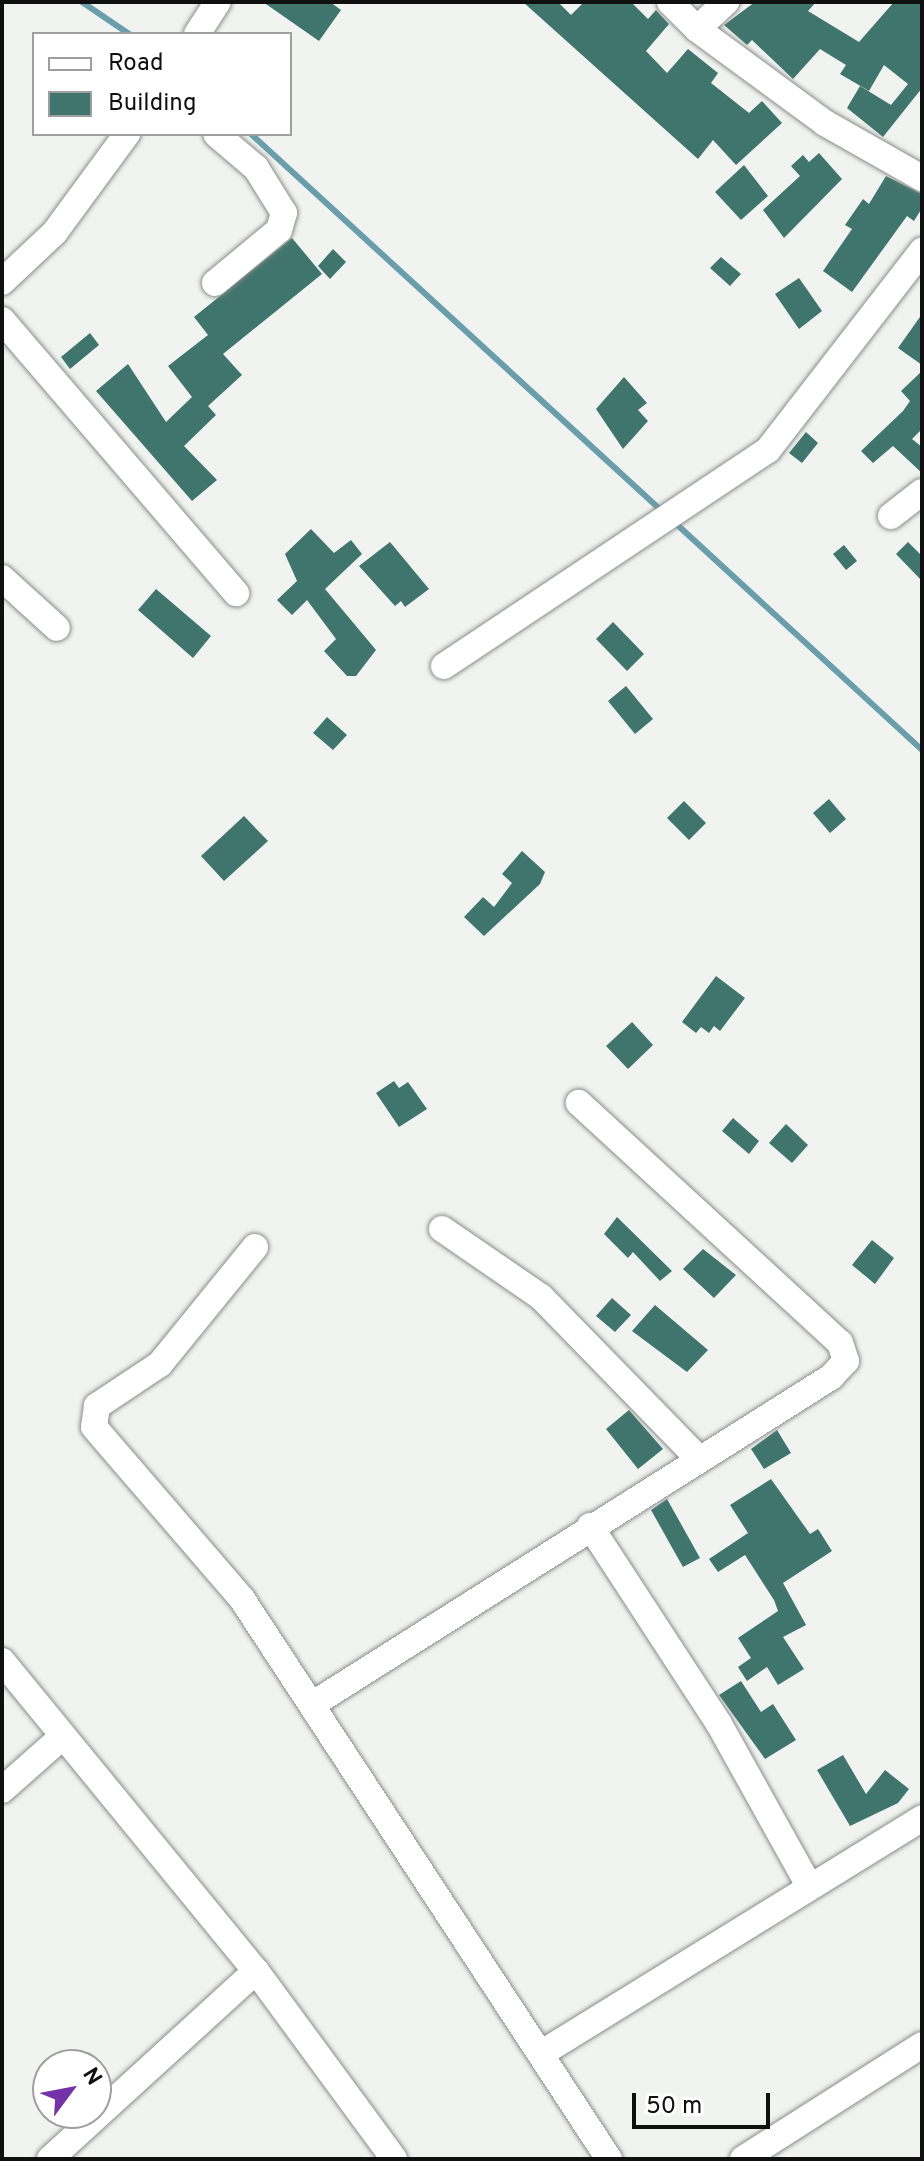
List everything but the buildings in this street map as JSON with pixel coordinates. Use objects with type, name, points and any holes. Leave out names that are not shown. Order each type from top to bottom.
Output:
[{"type":"street","points":[[198,32],[218,2]]},
{"type":"street","points":[[670,2],[697,29],[825,123],[922,178]]},
{"type":"street","points":[[697,29],[726,2]]},
{"type":"street","points":[[2,282],[55,232],[126,136]]},
{"type":"street","points":[[215,283],[279,230],[284,213],[256,168],[218,136]]},
{"type":"street","points":[[444,666],[659,527],[768,450],[922,251]]},
{"type":"street","points":[[2,320],[236,593]]},
{"type":"street","points":[[891,516],[922,492]]},
{"type":"street","points":[[2,578],[57,628]]},
{"type":"street","points":[[313,1704],[590,1526],[831,1377],[846,1354],[579,1103]]},
{"type":"street","points":[[442,1229],[541,1297],[699,1459]]},
{"type":"street","points":[[255,1247],[160,1364],[97,1406],[92,1417],[102,1440],[242,1599],[609,2159]]},
{"type":"street","points":[[590,1526],[719,1724],[809,1886]]},
{"type":"street","points":[[2,1661],[256,1971],[394,2159]]},
{"type":"street","points":[[2,1790],[62,1737]]},
{"type":"street","points":[[542,2053],[922,1818]]},
{"type":"street","points":[[50,2159],[256,1971]]},
{"type":"street","points":[[743,2159],[922,2045]]},
{"type":"waterway","points":[[82,2],[126,32]]},
{"type":"waterway","points":[[253,136],[664,513]]},
{"type":"waterway","points":[[672,520],[922,750]]}]
